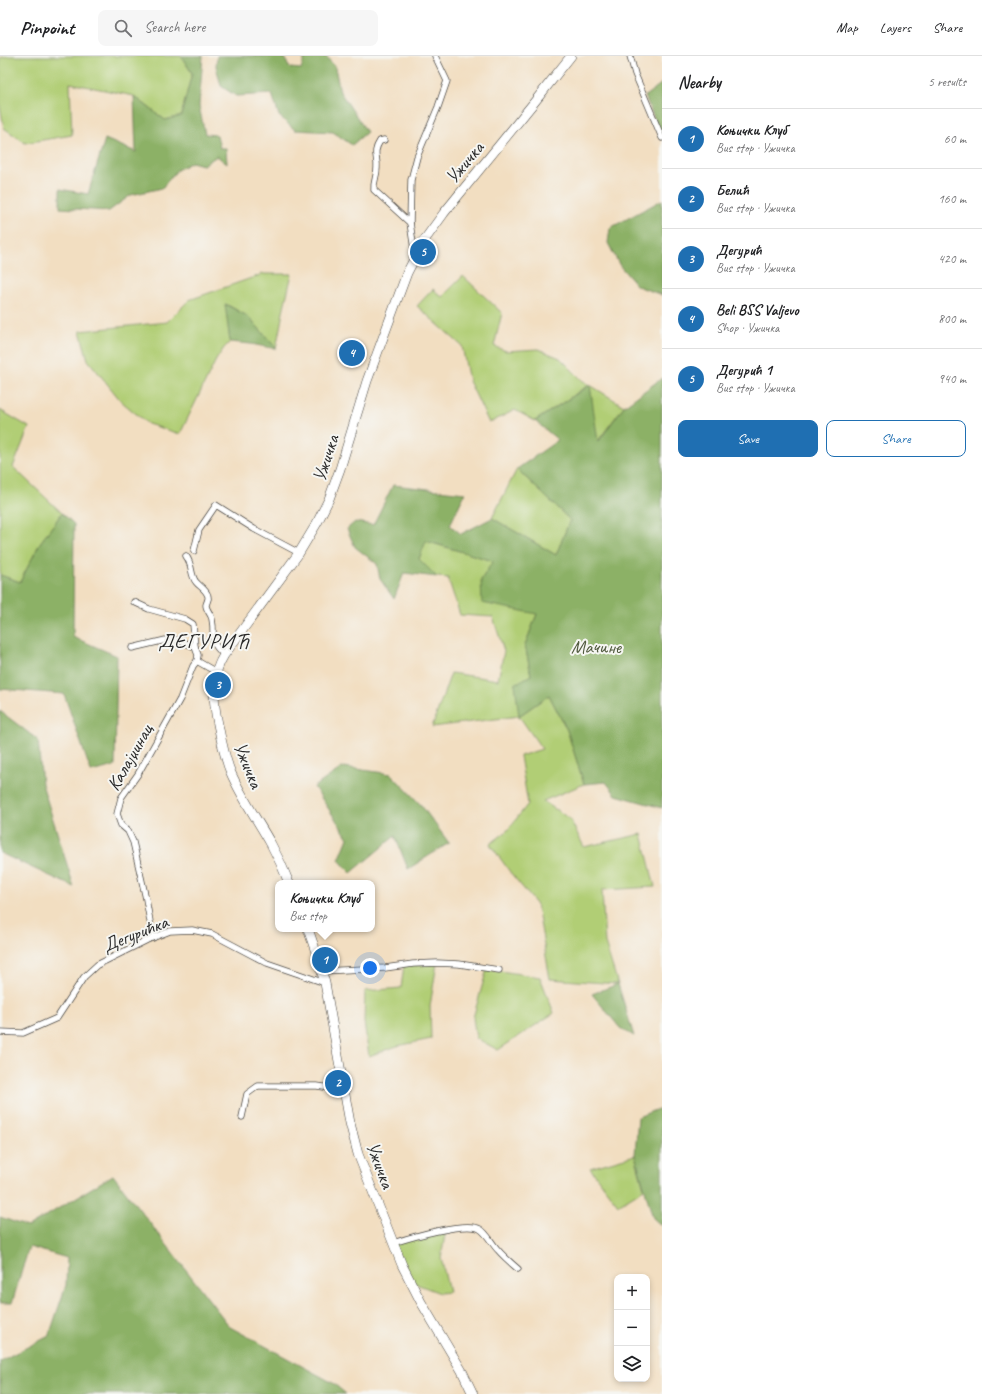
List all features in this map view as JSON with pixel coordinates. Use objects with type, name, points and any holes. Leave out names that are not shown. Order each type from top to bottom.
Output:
[{"type":"main road","name":"Ужичка","points":[[288,880],[272,846],[236,785],[227,764],[221,743],[215,704],[214,692],[216,672],[224,656],[299,553],[320,517],[334,488],[367,381],[401,288],[423,242],[444,213],[570,56]]},
{"type":"main road","name":"Ужичка","points":[[309,932],[325,982],[350,1123],[358,1154],[393,1243],[421,1302],[462,1371],[473,1394]]},
{"type":"street","points":[[415,256],[410,223],[411,180],[417,157],[447,81],[435,56]]},
{"type":"street","points":[[630,56],[635,74],[662,138]]},
{"type":"street","points":[[384,140],[380,140],[377,145],[375,157],[377,168],[373,183],[374,190],[410,223]]},
{"type":"street","points":[[194,552],[195,542],[199,530],[216,505],[254,529],[299,553]]},
{"type":"street","points":[[186,556],[190,562],[196,582],[204,588],[208,595],[206,605],[212,618],[213,642],[224,656]]},
{"type":"street","points":[[134,602],[149,609],[185,619],[194,624],[195,647],[198,655],[197,661],[216,672]]},
{"type":"street","points":[[132,648],[170,639],[178,640],[195,647]]},
{"type":"street","name":"Калајџинац","points":[[153,938],[133,842],[128,832],[121,825],[117,814],[121,798],[142,767],[180,699],[190,672],[197,661]]},
{"type":"street","name":"Дегурићка","points":[[0,1032],[24,1033],[57,1018],[84,977],[98,965],[170,931],[192,930],[212,934],[267,963],[325,982]]},
{"type":"street","points":[[322,971],[385,968],[413,964],[436,963],[459,964],[499,970]]},
{"type":"street","points":[[242,1117],[247,1094],[258,1086],[317,1086],[344,1090]]},
{"type":"street","points":[[393,1243],[446,1229],[473,1227],[480,1230],[518,1269]]},
{"type":"green space","points":[[8,56],[181,56],[192,73],[181,116],[165,120],[134,96],[70,83],[72,135],[25,143],[4,128],[0,106],[0,58]]},
{"type":"green space","points":[[181,56],[203,56],[199,106],[205,134],[217,135],[220,148],[226,148],[227,164],[217,156],[203,165],[192,162],[177,170],[162,188],[131,195],[109,211],[60,208],[60,189],[88,194],[105,139],[136,152],[134,96],[165,120],[181,116],[192,73]]},
{"type":"green space","points":[[217,56],[283,56],[290,68],[301,69],[305,56],[326,56],[335,67],[340,92],[367,132],[352,145],[333,132],[295,130],[279,116],[272,94],[236,96],[221,86],[216,66]]},
{"type":"green space","points":[[662,83],[662,138],[645,96]]},
{"type":"green space","points":[[662,200],[662,295],[637,286],[620,266],[608,243],[610,228]]},
{"type":"green space","points":[[263,274],[292,274],[276,349],[249,317],[226,304],[230,342],[216,360],[180,434],[148,424],[121,401],[88,360],[80,331],[167,322],[189,300]]},
{"type":"green space","points":[[463,276],[502,313],[494,346],[506,351],[538,349],[560,358],[582,380],[624,406],[597,442],[589,385],[535,421],[515,410],[489,423],[469,381],[462,346],[417,306],[433,289],[442,297]]},
{"type":"green space","points":[[225,304],[249,317],[277,349],[230,342]]},
{"type":"green space","name":"Мачине","points":[[662,378],[662,808],[616,795],[606,782],[584,784],[567,730],[549,695],[519,716],[515,684],[531,675],[525,645],[537,614],[482,603],[481,580],[493,561],[426,541],[419,559],[437,577],[404,573],[394,599],[380,579],[377,564],[355,547],[347,529],[355,522],[373,525],[393,485],[465,493],[450,525],[461,534],[492,518],[556,555],[570,520],[517,469],[558,440],[535,421],[590,385],[598,442],[624,406]]},
{"type":"green space","points":[[0,410],[29,427],[13,467],[62,513],[40,543],[20,582],[0,575]]},
{"type":"green space","points":[[517,469],[570,520],[556,555],[492,518]]},
{"type":"green space","points":[[62,513],[74,524],[73,637],[117,656],[115,766],[91,772],[64,694],[0,689],[0,575],[20,582],[40,543]]},
{"type":"green space","points":[[425,541],[494,561],[481,580],[537,614],[525,645],[531,675],[519,716],[432,727],[451,673],[498,680],[504,651],[493,617],[460,615],[448,578],[437,577],[419,559]]},
{"type":"green space","points":[[549,695],[567,730],[584,784],[543,801],[570,819],[584,847],[642,834],[655,887],[602,890],[605,943],[618,984],[550,979],[537,905],[510,872],[490,844],[506,832],[528,804],[520,756],[542,749],[519,716]]},
{"type":"green space","points":[[0,711],[38,740],[42,784],[74,887],[0,853]]},
{"type":"green space","points":[[343,767],[391,774],[421,805],[449,843],[408,869],[395,836],[351,873],[339,860],[348,838],[314,787]]},
{"type":"green space","points":[[437,963],[430,1006],[431,1039],[397,1046],[369,1056],[364,1022],[365,991],[401,988],[404,965]]},
{"type":"green space","points":[[487,969],[540,977],[554,1013],[498,1050],[476,1038],[473,1018]]},
{"type":"green space","points":[[618,984],[634,1036],[620,1028],[592,994]]},
{"type":"green space","points":[[662,1108],[662,1226],[653,1218],[635,1155],[638,1117]]},
{"type":"green space","points":[[635,1155],[644,1189],[618,1205],[590,1168]]},
{"type":"green space","points":[[113,1175],[230,1327],[333,1383],[346,1394],[0,1394],[0,1361],[49,1336],[66,1285],[67,1258],[29,1247],[12,1303],[0,1303],[0,1217],[28,1227]]},
{"type":"green space","points":[[446,1229],[441,1258],[449,1292],[440,1293],[411,1282],[393,1243]]},
{"type":"place","name":"Дегурић 1","points":[[423,252]]},
{"type":"place","name":"Beli BSS Valjevo","points":[[352,353]]},
{"type":"place","name":"Дегурић","points":[[218,685]]},
{"type":"place","name":"Коњички Клуб","points":[[325,960]]},
{"type":"place","name":"Белић","points":[[338,1083]]},
{"type":"district","name":"ДЕГУРИЋ","points":[[204,641]]}]
